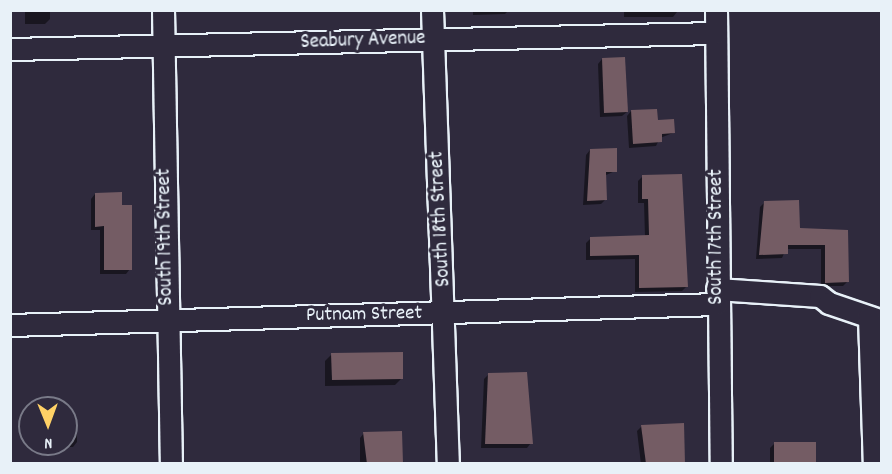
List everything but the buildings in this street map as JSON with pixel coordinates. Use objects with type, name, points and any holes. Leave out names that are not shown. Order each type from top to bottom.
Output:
[{"type":"street","name":"South 19th Street","points":[[163,10],[171,464]]},
{"type":"street","name":"South 18th Street","points":[[432,10],[446,313],[448,464]]},
{"type":"street","name":"South 17th Street","points":[[716,10],[717,296],[721,464]]},
{"type":"street","name":"Seabury Avenue","points":[[10,49],[716,33]]},
{"type":"street","name":"Putnam Street","points":[[10,325],[446,313],[717,296],[820,296],[829,303],[876,319]]},
{"type":"street","points":[[874,464],[876,319]]}]
